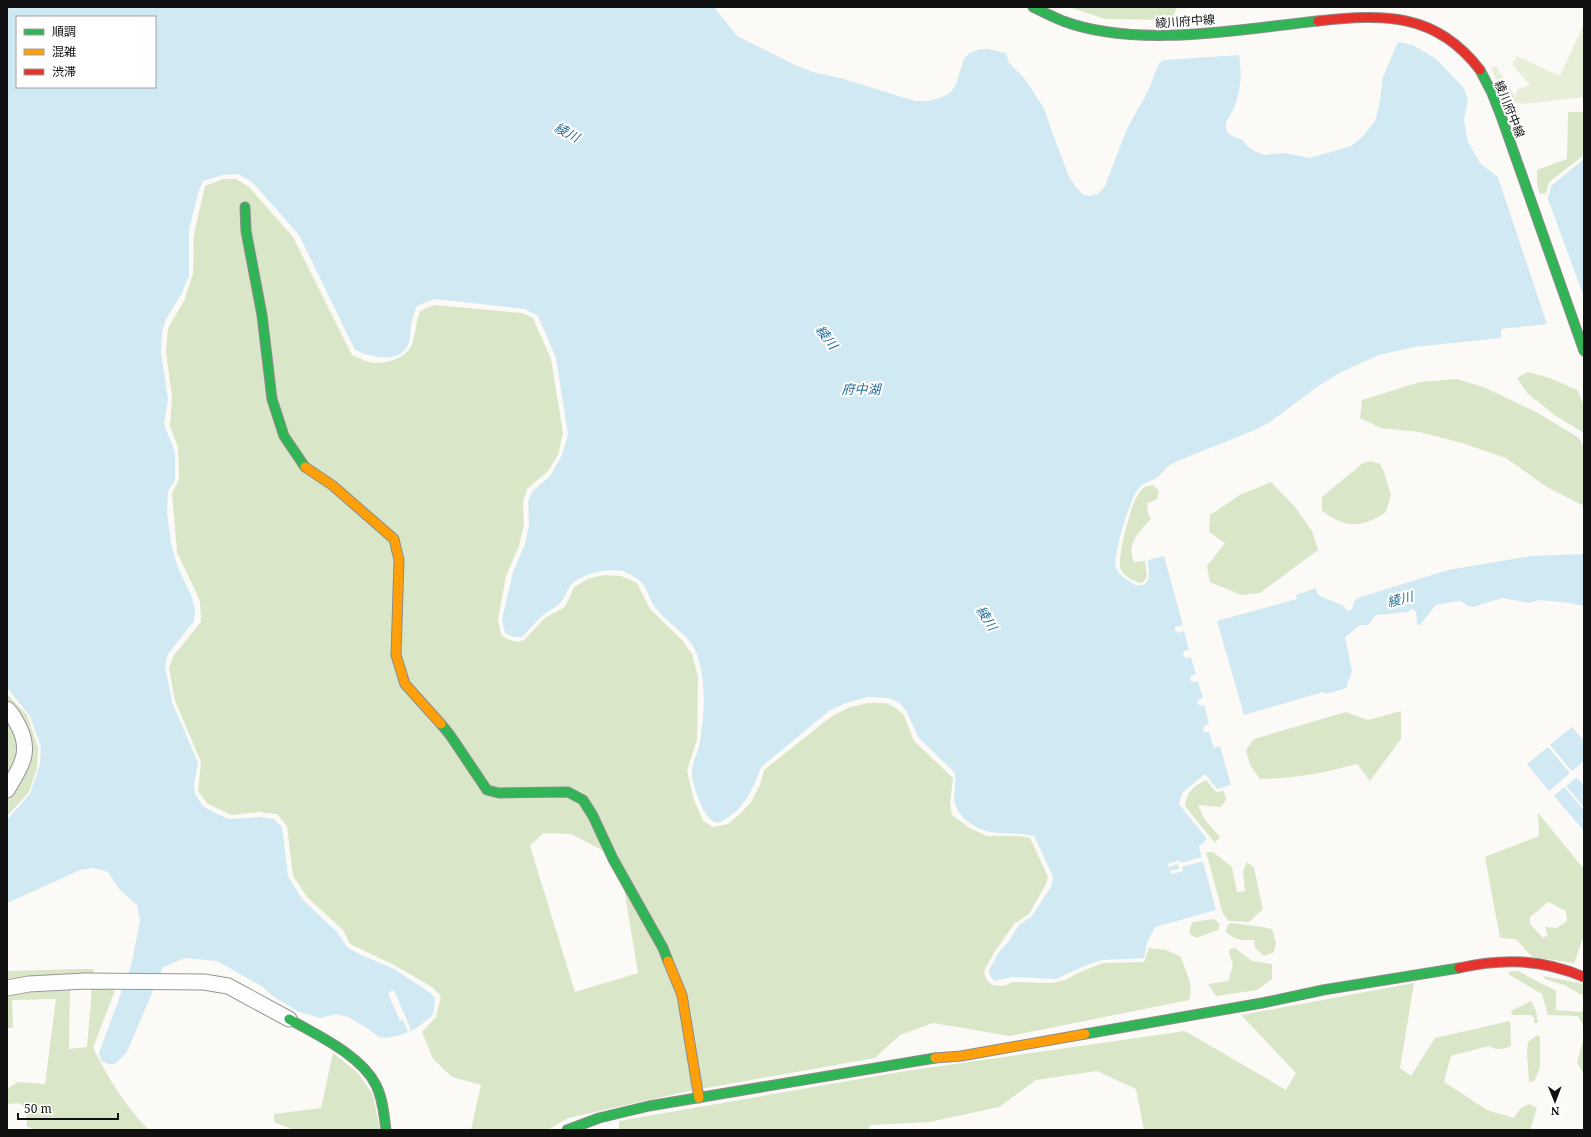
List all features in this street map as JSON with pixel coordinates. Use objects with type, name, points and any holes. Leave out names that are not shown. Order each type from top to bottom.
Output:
[{"type":"street","name":"綾川府中線","points":[[1033,7],[1073,26],[1109,32],[1146,35],[1185,34],[1334,19],[1372,12],[1407,20],[1431,28],[1450,39],[1467,55],[1480,71],[1492,92],[1534,206],[1584,351]]},
{"type":"street","points":[[245,207],[246,231],[262,315],[272,399],[284,436],[303,466],[332,485],[394,539],[399,560],[396,655],[405,684],[450,735],[487,790],[499,793],[568,792],[583,800],[594,816],[613,859],[663,948],[682,995],[699,1098]]},
{"type":"street","points":[[7,709],[11,713],[24,736],[25,752],[22,765],[7,790]]},
{"type":"street","points":[[567,1130],[582,1123],[619,1112],[668,1102],[924,1059],[969,1055],[1262,1003],[1295,995],[1432,974],[1499,961],[1538,964],[1576,973],[1584,977]]},
{"type":"street","points":[[7,988],[29,984],[123,981],[204,982],[228,986],[289,1019],[354,1058],[373,1079],[381,1098],[386,1130]]},
{"type":"green space","points":[[1069,7],[1177,7],[1172,20],[1105,19]]},
{"type":"green space","points":[[1584,23],[1584,97],[1525,104],[1509,102],[1505,99],[1491,68],[1496,66],[1515,96],[1518,89],[1530,85],[1512,64],[1517,56],[1560,76]]},
{"type":"green space","points":[[1568,112],[1584,112],[1584,155],[1549,182],[1546,193],[1540,194],[1537,185],[1537,170],[1567,159]]},
{"type":"green space","points":[[223,179],[236,179],[249,187],[293,237],[352,355],[364,360],[373,363],[382,363],[399,358],[403,355],[411,347],[420,311],[434,305],[522,313],[533,318],[551,359],[563,433],[558,455],[548,471],[527,489],[523,502],[524,524],[519,546],[506,576],[498,619],[501,635],[510,640],[519,642],[525,639],[545,618],[565,607],[574,587],[588,579],[603,575],[621,576],[637,583],[650,609],[682,640],[692,654],[698,676],[697,740],[687,771],[694,800],[703,821],[713,827],[728,824],[751,802],[760,785],[764,770],[832,716],[850,707],[868,703],[886,703],[896,708],[904,715],[914,741],[953,778],[950,803],[952,815],[968,827],[987,836],[1018,836],[1030,838],[1048,877],[1046,884],[1029,914],[1014,924],[994,953],[984,971],[986,979],[992,985],[1003,986],[1013,982],[1052,983],[1065,980],[1103,963],[1144,962],[1149,948],[1166,950],[1181,957],[1189,978],[1191,995],[1189,1000],[1010,1036],[933,1023],[900,1035],[875,1058],[689,1091],[568,1118],[547,1130],[471,1130],[481,1085],[452,1077],[433,1059],[422,1032],[436,1017],[441,996],[432,987],[394,965],[350,944],[343,930],[307,897],[293,876],[287,826],[277,814],[259,812],[231,815],[208,804],[198,791],[201,762],[175,701],[169,668],[174,655],[201,622],[200,601],[177,552],[172,493],[179,480],[178,447],[170,427],[172,397],[166,351],[168,328],[184,301],[193,274],[194,234],[205,186]],"holes":[[[543,833],[571,834],[604,851],[624,888],[638,973],[575,992],[530,846]]]},
{"type":"green space","points":[[1528,372],[1550,378],[1577,390],[1584,406],[1584,433],[1556,416],[1527,393],[1517,378]]},
{"type":"green space","points":[[1457,379],[1486,388],[1538,413],[1579,438],[1584,448],[1584,506],[1547,487],[1506,458],[1462,443],[1419,432],[1381,428],[1360,418],[1362,400],[1420,382]]},
{"type":"green space","points":[[1371,461],[1380,464],[1391,495],[1386,512],[1369,521],[1354,524],[1339,521],[1322,511],[1322,497],[1363,463]]},
{"type":"green space","points":[[1271,482],[1295,507],[1312,531],[1318,550],[1260,593],[1241,595],[1210,582],[1207,566],[1225,543],[1209,532],[1210,515],[1240,495]]},
{"type":"green space","points":[[1153,485],[1159,491],[1157,499],[1148,503],[1147,510],[1151,519],[1138,533],[1132,549],[1134,562],[1145,561],[1147,577],[1142,583],[1130,579],[1123,573],[1120,565],[1120,557],[1127,524],[1135,500],[1144,487]]},
{"type":"green space","points":[[7,694],[27,715],[38,748],[37,768],[29,792],[7,816],[7,799],[24,772],[7,705]]},
{"type":"green space","points":[[1401,711],[1401,739],[1370,781],[1357,764],[1320,773],[1285,778],[1260,779],[1250,765],[1246,750],[1254,739],[1346,712],[1368,720]]},
{"type":"green space","points":[[7,721],[15,729],[22,753],[7,785]]},
{"type":"green space","points":[[1206,780],[1216,792],[1224,791],[1226,800],[1221,807],[1198,805],[1205,820],[1220,837],[1215,843],[1185,806],[1187,797],[1191,790]]},
{"type":"green space","points":[[1538,813],[1584,869],[1584,935],[1574,963],[1532,957],[1516,939],[1500,938],[1485,857],[1539,836]],"holes":[[[1548,902],[1566,911],[1567,921],[1557,928],[1545,927],[1548,935],[1543,938],[1530,924],[1530,917]]]},
{"type":"green space","points":[[1206,852],[1213,852],[1232,867],[1237,892],[1245,891],[1243,871],[1247,862],[1254,868],[1263,909],[1249,922],[1229,921],[1223,914]]},
{"type":"green space","points":[[1214,919],[1220,924],[1218,930],[1196,938],[1190,934],[1190,927],[1193,922]]},
{"type":"green space","points":[[1231,923],[1272,929],[1276,943],[1274,952],[1264,956],[1255,948],[1254,940],[1239,939],[1230,935],[1226,932],[1227,926]]},
{"type":"green space","points":[[1235,948],[1252,961],[1272,964],[1272,979],[1257,990],[1216,996],[1208,984],[1228,981],[1233,965],[1229,953],[1230,949]]},
{"type":"green space","points":[[93,969],[95,976],[7,981],[7,971]]},
{"type":"green space","points":[[1510,971],[1518,971],[1556,991],[1556,1010],[1580,1012],[1584,1010],[1584,1027],[1578,1016],[1548,1015],[1542,994],[1508,974]]},
{"type":"green space","points":[[1543,976],[1584,984],[1584,996],[1564,985],[1545,979]]},
{"type":"green space","points":[[1414,983],[1400,1068],[1411,1076],[1435,1038],[1510,1021],[1511,1046],[1495,1049],[1489,1046],[1451,1056],[1444,1082],[1487,1110],[1514,1118],[1521,1108],[1529,1104],[1537,1108],[1530,1130],[1144,1130],[1136,1089],[1097,1071],[1036,1080],[999,1107],[930,1122],[870,1125],[869,1130],[619,1130],[619,1121],[906,1071],[1185,1031],[1286,1090],[1296,1073],[1241,1015]]},
{"type":"green space","points":[[92,988],[115,990],[93,1048],[125,1102],[149,1130],[35,1130],[27,1126],[26,1108],[19,1103],[7,1104],[7,1089],[18,1082],[45,1084],[56,999],[12,1000],[13,1028],[7,1028],[7,994],[70,990],[69,1049],[87,1047]]},
{"type":"green space","points":[[1531,1001],[1536,1011],[1538,1023],[1534,1023],[1534,1018],[1531,1015],[1512,1015],[1511,1011]]},
{"type":"green space","points":[[1537,1035],[1540,1037],[1540,1067],[1535,1080],[1529,1083],[1527,1052],[1528,1042]]},
{"type":"green space","points":[[1584,1036],[1584,1074],[1577,1063]]},
{"type":"green space","points":[[333,1053],[358,1073],[373,1095],[380,1130],[294,1130],[274,1122],[274,1114],[321,1108]]},
{"type":"water","name":"府中湖","points":[[7,7],[714,7],[737,36],[795,65],[813,72],[844,79],[915,101],[929,101],[942,97],[951,92],[956,84],[964,58],[970,53],[980,49],[988,49],[1006,53],[1009,63],[1024,78],[1044,108],[1069,177],[1078,190],[1084,195],[1090,196],[1098,194],[1105,186],[1127,129],[1148,91],[1160,62],[1164,60],[1239,55],[1241,75],[1236,102],[1226,125],[1228,133],[1243,140],[1246,145],[1256,152],[1265,155],[1285,153],[1310,158],[1351,146],[1362,137],[1375,121],[1379,106],[1383,77],[1398,42],[1413,45],[1436,59],[1463,87],[1468,99],[1464,120],[1468,142],[1480,163],[1498,177],[1547,324],[1501,329],[1501,338],[1414,347],[1379,355],[1341,372],[1317,387],[1270,422],[1255,430],[1173,463],[1158,477],[1144,484],[1138,489],[1122,528],[1115,562],[1116,568],[1121,575],[1131,582],[1137,585],[1143,585],[1149,578],[1148,560],[1164,556],[1183,625],[1175,627],[1175,630],[1178,633],[1184,631],[1189,650],[1184,651],[1183,655],[1186,658],[1191,657],[1196,674],[1191,676],[1190,680],[1193,682],[1198,681],[1203,698],[1198,700],[1197,703],[1200,706],[1204,705],[1209,724],[1204,726],[1203,730],[1205,732],[1209,732],[1214,748],[1220,746],[1231,785],[1217,789],[1205,774],[1182,793],[1179,804],[1207,839],[1199,847],[1216,910],[1155,927],[1147,943],[1144,958],[1102,960],[1056,979],[1012,977],[994,981],[990,976],[989,970],[999,952],[1009,941],[1019,925],[1032,916],[1052,885],[1053,876],[1034,836],[989,832],[973,825],[965,819],[958,810],[954,799],[955,775],[953,771],[918,737],[907,712],[899,702],[888,698],[868,697],[845,703],[829,711],[761,767],[752,789],[739,808],[723,821],[715,822],[711,820],[702,808],[695,791],[692,775],[702,730],[704,708],[700,664],[697,654],[689,640],[655,607],[645,587],[640,581],[629,574],[616,570],[596,572],[583,576],[573,583],[562,601],[537,620],[522,637],[513,637],[505,633],[502,619],[513,572],[525,544],[529,525],[528,501],[533,491],[551,475],[562,455],[568,435],[556,358],[538,316],[525,309],[435,299],[417,306],[411,324],[409,343],[405,350],[399,354],[392,357],[377,357],[355,350],[299,235],[252,182],[238,174],[222,175],[203,181],[198,193],[189,230],[189,276],[181,295],[166,319],[162,332],[161,352],[168,399],[164,424],[175,452],[175,480],[168,492],[167,512],[171,543],[178,568],[192,597],[195,610],[194,621],[168,654],[165,666],[172,702],[198,763],[194,784],[195,794],[203,806],[229,819],[260,817],[274,819],[282,827],[288,876],[302,899],[337,932],[347,947],[359,954],[394,969],[429,992],[435,998],[434,1011],[431,1017],[415,1029],[401,1035],[386,1038],[379,1037],[348,1017],[336,1014],[320,1018],[299,1012],[271,995],[263,987],[217,961],[185,958],[163,967],[127,1052],[115,1064],[108,1064],[101,1061],[99,1053],[131,966],[140,921],[137,905],[119,889],[108,872],[94,868],[80,870],[7,903],[7,820],[30,794],[40,764],[41,747],[30,716],[7,688]]},
{"type":"water","points":[[1584,159],[1584,297],[1548,199],[1551,186]]},
{"type":"water","name":"綾川","points":[[1584,554],[1584,606],[1538,600],[1530,603],[1502,598],[1473,607],[1468,606],[1461,601],[1455,601],[1436,605],[1420,625],[1417,625],[1416,611],[1411,609],[1409,612],[1376,615],[1368,625],[1360,625],[1345,637],[1352,671],[1346,688],[1327,694],[1323,692],[1244,715],[1217,621],[1297,599],[1296,595],[1316,588],[1317,593],[1320,596],[1344,606],[1347,611],[1352,609],[1357,598],[1448,570],[1531,556]]},
{"type":"water","points":[[1572,727],[1584,741],[1584,761],[1572,771],[1550,745]]},
{"type":"water","points":[[1548,747],[1570,773],[1549,791],[1527,764]]},
{"type":"water","points":[[1577,777],[1584,786],[1584,807],[1566,786]]},
{"type":"water","points":[[1564,787],[1584,810],[1584,831],[1554,796]]},
{"type":"pier","points":[[1202,857],[1203,861],[1182,867],[1183,871],[1171,874],[1170,871],[1179,869],[1178,864],[1169,867],[1168,864],[1180,860],[1181,863]]},
{"type":"pier","points":[[394,990],[411,1030],[408,1032],[403,1020],[400,1021],[388,993]]},
{"type":"traffic: fast","points":[[1033,7],[1063,21],[1092,29],[1124,34],[1156,35],[1223,32],[1318,21]]},
{"type":"traffic: fast","points":[[1480,70],[1492,93],[1501,116],[1584,351]]},
{"type":"traffic: fast","points":[[245,207],[246,231],[262,315],[272,399],[284,436],[305,467]]},
{"type":"traffic: fast","points":[[441,724],[487,790],[499,793],[568,792],[583,800],[593,816],[613,859],[663,948],[668,961]]},
{"type":"traffic: fast","points":[[1085,1034],[1262,1003],[1323,990],[1459,968]]},
{"type":"traffic: fast","points":[[289,1019],[325,1039],[349,1055],[369,1074],[376,1085],[380,1096],[386,1130]]},
{"type":"traffic: fast","points":[[567,1130],[599,1118],[649,1106],[935,1058]]},
{"type":"traffic: slow","points":[[305,467],[332,485],[394,539],[399,560],[396,655],[405,684],[441,724]]},
{"type":"traffic: slow","points":[[668,961],[682,995],[699,1098]]},
{"type":"traffic: slow","points":[[935,1058],[961,1056],[1085,1034]]},
{"type":"traffic: jam","points":[[1318,21],[1386,18],[1407,21],[1427,27],[1445,37],[1463,51],[1480,70]]},
{"type":"traffic: jam","points":[[1459,968],[1491,963],[1522,962],[1553,967],[1584,977]]}]
